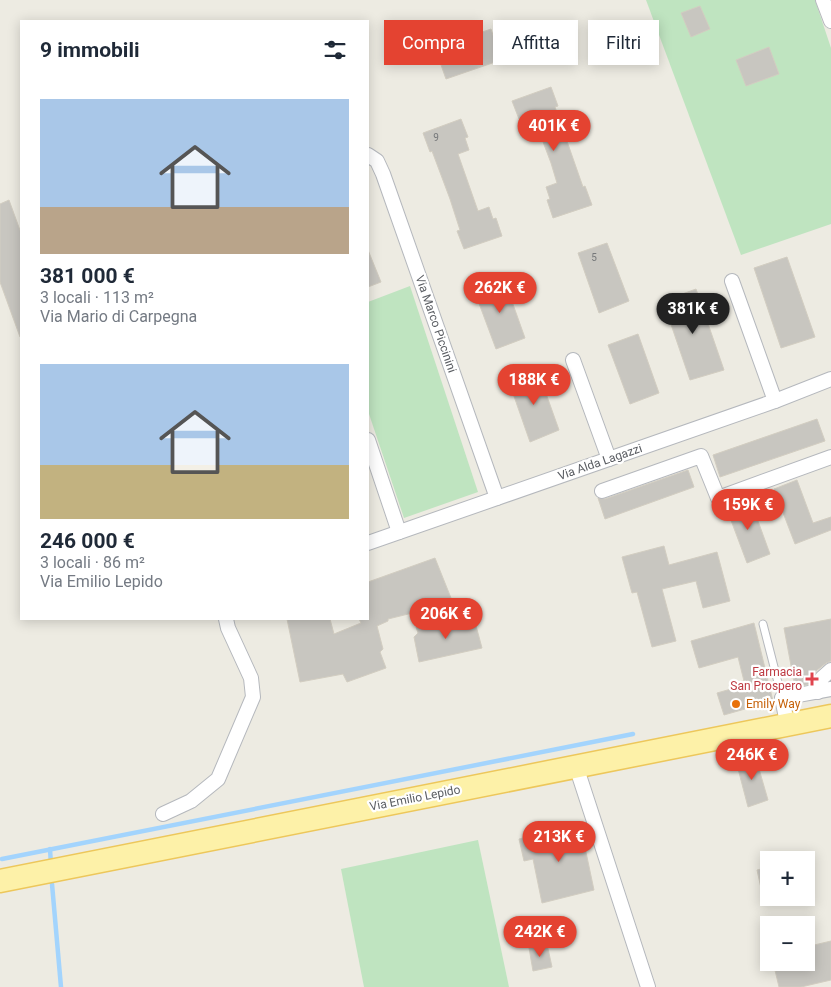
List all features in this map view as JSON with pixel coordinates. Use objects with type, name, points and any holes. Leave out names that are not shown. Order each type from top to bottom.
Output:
[{"type":"main road","name":"Via Emilio Lepido","points":[[0,881],[786,723],[831,716]]},
{"type":"street","points":[[824,0],[831,21]]},
{"type":"street","name":"Via Marco Piccinini","points":[[369,156],[377,160],[383,174],[497,498]]},
{"type":"street","points":[[732,281],[775,401]]},
{"type":"street","points":[[573,360],[608,459]]},
{"type":"street","name":"Via Alda Lagazzi","points":[[369,543],[831,380]]},
{"type":"street","points":[[369,443],[399,532]]},
{"type":"street","points":[[602,491],[701,456],[718,498],[831,456]]},
{"type":"street","points":[[162,814],[191,801],[218,779],[253,697],[251,678],[228,628],[226,620]]},
{"type":"street","points":[[786,723],[782,698],[824,690],[822,678],[831,670]]},
{"type":"street","points":[[576,766],[648,987]]},
{"type":"lane","points":[[763,624],[782,698]]},
{"type":"green space","points":[[646,0],[815,0],[831,48],[831,224],[741,255],[659,35],[659,20],[653,20]]},
{"type":"green space","points":[[410,286],[478,492],[404,518],[369,414],[369,302]]},
{"type":"green space","points":[[478,840],[509,987],[364,987],[341,869]]},
{"type":"building","points":[[700,6],[710,29],[691,37],[681,13]]},
{"type":"building","points":[[491,29],[493,35],[493,63],[446,79],[441,65],[483,65],[483,32]]},
{"type":"building","points":[[769,47],[779,74],[746,86],[736,60]]},
{"type":"building","points":[[551,87],[558,106],[555,107],[583,187],[585,186],[592,205],[553,218],[547,200],[550,199],[546,187],[557,183],[551,163],[537,126],[527,130],[522,118],[519,119],[512,101]]},
{"type":"building","points":[[461,119],[468,137],[465,138],[469,150],[458,154],[478,211],[489,207],[493,219],[496,218],[502,236],[464,249],[457,231],[460,230],[450,199],[432,151],[430,152],[423,133]]},
{"type":"building","points":[[9,200],[20,230],[20,337],[0,282],[0,204]]},
{"type":"building","points":[[607,243],[629,301],[599,313],[578,253]]},
{"type":"building","points":[[369,252],[381,282],[369,287]]},
{"type":"building","points":[[787,257],[815,337],[781,348],[754,268]]},
{"type":"building","points":[[504,279],[525,338],[496,349],[474,290]]},
{"type":"building","points":[[696,289],[724,370],[690,380],[663,301]]},
{"type":"building","points":[[638,334],[659,393],[630,404],[608,345]]},
{"type":"building","points":[[538,371],[559,430],[530,442],[509,382]]},
{"type":"building","points":[[817,419],[825,441],[720,477],[713,455]]},
{"type":"building","points":[[688,470],[694,487],[605,519],[598,498],[605,499]]},
{"type":"building","points":[[797,480],[813,523],[831,517],[831,530],[795,544],[774,489]]},
{"type":"building","points":[[750,499],[770,554],[747,563],[726,507]]},
{"type":"building","points":[[664,546],[669,565],[717,552],[730,601],[703,608],[696,581],[662,589],[676,641],[652,647],[637,592],[632,593],[622,557]]},
{"type":"building","points":[[435,558],[453,603],[388,619],[388,621],[377,626],[383,649],[380,652],[386,668],[347,682],[343,674],[300,682],[287,620],[330,620],[334,634],[361,623],[360,620],[369,620],[369,582]]},
{"type":"building","points":[[831,619],[831,661],[816,671],[811,684],[795,687],[784,628]]},
{"type":"building","points":[[475,622],[482,648],[419,662],[414,637],[418,633],[416,627]]},
{"type":"building","points":[[754,623],[773,701],[724,715],[717,693],[745,685],[738,657],[699,668],[691,641]]},
{"type":"building","points":[[755,755],[768,800],[748,807],[736,761]]},
{"type":"building","points":[[580,824],[594,890],[542,903],[533,859],[524,861],[519,839]]},
{"type":"building","points":[[760,869],[760,884],[757,870]]},
{"type":"building","points":[[831,941],[831,980],[801,987],[779,987],[775,971],[815,971],[815,945]]},
{"type":"building","points":[[547,944],[552,967],[533,971],[529,948]]},
{"type":"waterway","points":[[2,859],[633,734]]},
{"type":"waterway","points":[[50,849],[51,865]]},
{"type":"waterway","points":[[52,884],[61,987]]},
{"type":"place","name":"Farmacia San Prospero","points":[[812,679]]},
{"type":"place","name":"Emily Way","points":[[736,704]]}]
